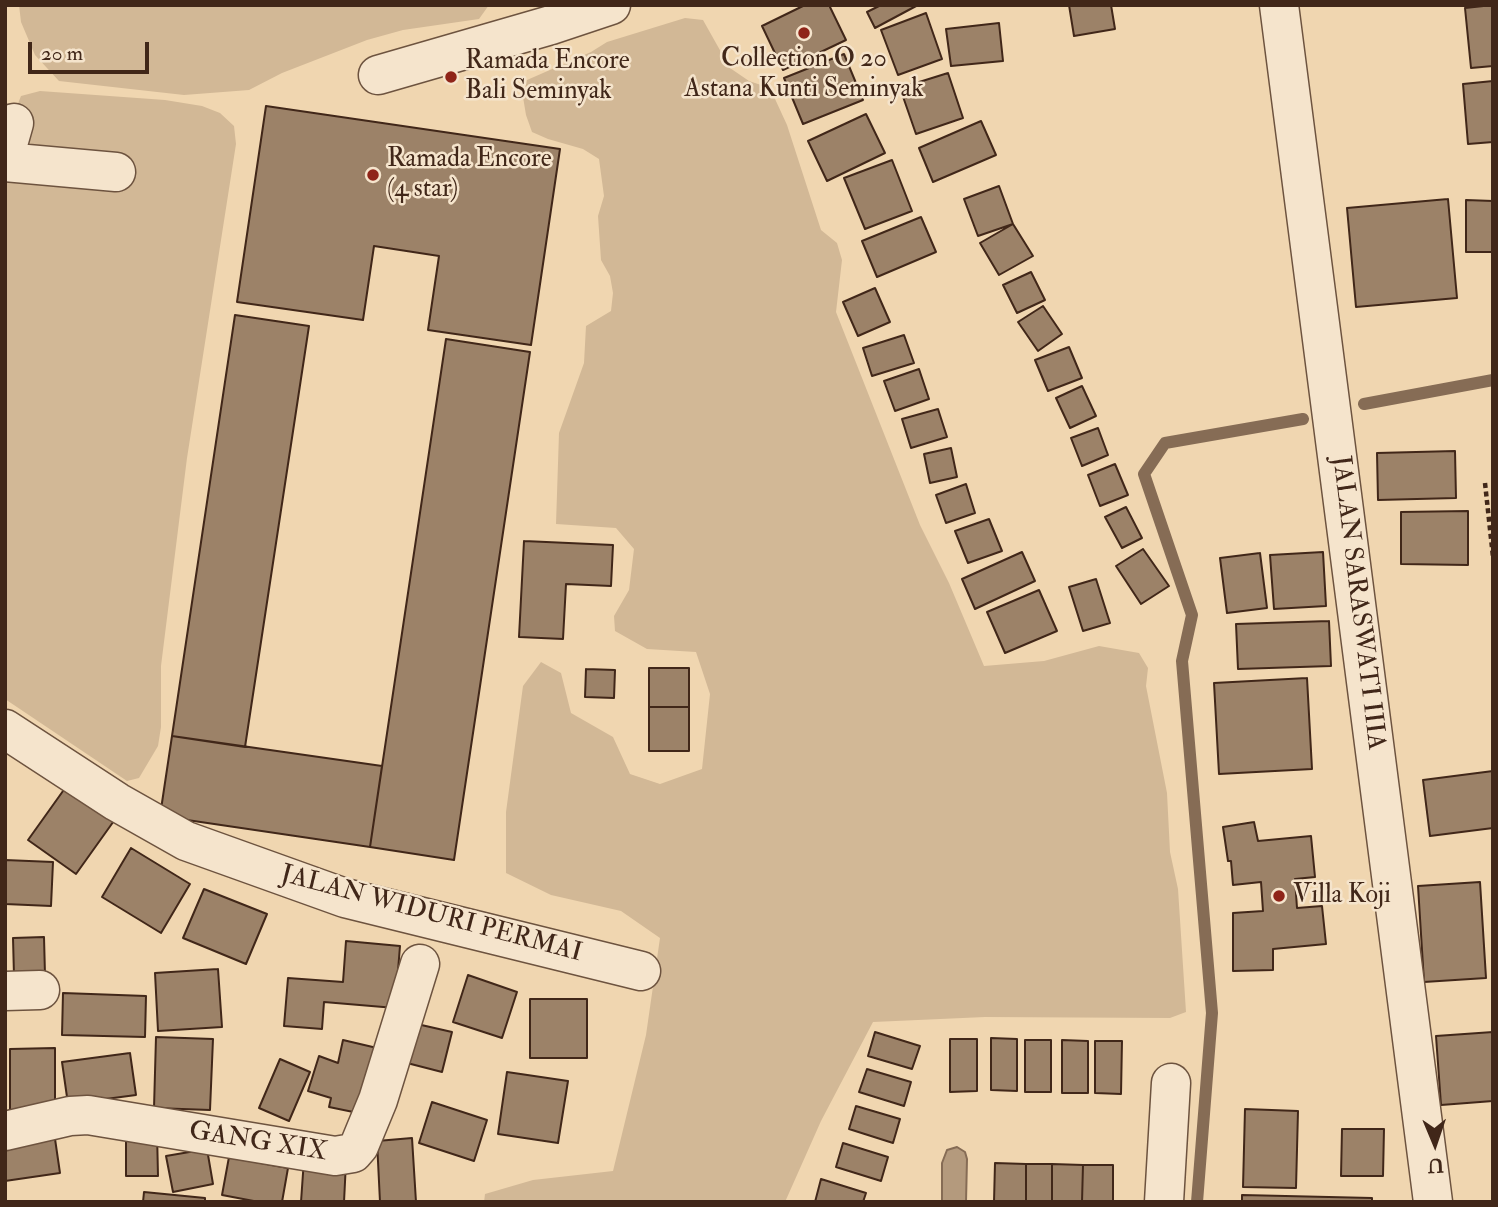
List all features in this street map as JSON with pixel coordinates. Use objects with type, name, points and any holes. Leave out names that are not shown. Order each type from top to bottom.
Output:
[{"type":"street","points":[[378,75],[549,15],[611,5]]},
{"type":"street","name":"JALAN SARASWATI IIIA","points":[[1279,5],[1433,1202]]},
{"type":"street","points":[[5,162],[116,172]]},
{"type":"street","name":"JALAN WIDURI PERMAI","points":[[5,729],[117,802],[186,841],[345,898],[641,971]]},
{"type":"street","name":"GANG XIX","points":[[5,1131],[70,1116],[88,1115],[335,1156],[353,1153],[359,1146],[378,1100],[420,964]]},
{"type":"street","points":[[1164,1202],[1171,1083]]},
{"type":"path","points":[[1485,484],[1493,557]]},
{"type":"shaded area","points":[[19,5],[489,5],[479,19],[403,30],[367,40],[282,73],[249,90],[184,95],[59,81],[35,55],[21,22]]},
{"type":"shaded area","points":[[685,18],[703,20],[730,68],[749,81],[770,88],[787,125],[821,230],[837,243],[842,260],[836,312],[920,525],[949,583],[984,666],[1044,661],[1099,646],[1139,653],[1148,668],[1146,686],[1167,793],[1170,852],[1178,889],[1186,1012],[1170,1018],[985,1017],[873,1022],[821,1121],[785,1202],[484,1202],[485,1194],[533,1180],[613,1171],[646,1035],[660,938],[621,911],[551,895],[506,873],[506,812],[523,686],[541,662],[561,673],[571,713],[613,737],[630,774],[660,784],[702,769],[710,694],[696,652],[647,649],[615,631],[614,616],[629,590],[634,549],[616,528],[556,524],[559,433],[584,363],[586,326],[611,311],[613,293],[610,276],[601,260],[598,216],[604,196],[599,159],[583,149],[532,132],[523,97],[527,80],[591,52],[607,42]]},
{"type":"shaded area","points":[[40,91],[165,100],[202,106],[220,113],[234,126],[236,144],[187,458],[161,666],[161,727],[158,746],[139,778],[127,781],[5,699],[5,136],[21,96]]},
{"type":"shaded area","points":[[957,1147],[965,1152],[967,1159],[966,1202],[942,1202],[942,1163],[947,1150]]},
{"type":"building","name":"Collection O 20 Astana Kunti Seminyak","points":[[805,5],[829,5],[846,40],[783,70],[762,26]]},
{"type":"building","points":[[881,5],[918,5],[875,28],[867,12]]},
{"type":"building","points":[[1069,5],[1111,5],[1115,29],[1074,36]]},
{"type":"building","points":[[1493,5],[1493,66],[1471,68],[1465,8]]},
{"type":"building","points":[[926,13],[942,59],[898,75],[881,30]]},
{"type":"building","points":[[999,23],[1003,61],[951,66],[946,29]]},
{"type":"building","points":[[844,54],[863,100],[803,124],[784,78]]},
{"type":"building","points":[[948,73],[963,118],[916,134],[900,88]]},
{"type":"building","points":[[1493,81],[1493,142],[1468,144],[1463,84]]},
{"type":"building","points":[[266,106],[560,149],[531,345],[428,330],[439,256],[374,246],[363,320],[237,302]]},
{"type":"building","points":[[866,114],[885,153],[827,181],[808,141]]},
{"type":"building","points":[[981,121],[996,155],[933,182],[919,148]]},
{"type":"building","points":[[892,160],[912,211],[865,229],[844,178]]},
{"type":"building","points":[[999,186],[1013,224],[978,236],[964,199]]},
{"type":"building","points":[[1448,199],[1457,298],[1356,307],[1347,208]]},
{"type":"building","points":[[1466,200],[1493,201],[1493,252],[1466,252]]},
{"type":"building","points":[[921,217],[936,252],[877,277],[862,241]]},
{"type":"building","points":[[1013,224],[1033,256],[999,275],[980,243]]},
{"type":"building","points":[[1031,272],[1045,300],[1017,313],[1003,285]]},
{"type":"building","points":[[875,288],[890,322],[858,336],[843,302]]},
{"type":"building","points":[[1043,306],[1062,334],[1038,351],[1018,322]]},
{"type":"building","points":[[235,315],[309,326],[245,747],[172,736]]},
{"type":"building","points":[[904,335],[914,363],[872,376],[863,348]]},
{"type":"building","points":[[446,339],[530,352],[454,860],[370,847]]},
{"type":"building","points":[[1069,347],[1082,378],[1048,391],[1035,360]]},
{"type":"building","points":[[919,369],[929,399],[895,411],[884,381]]},
{"type":"building","points":[[1082,386],[1096,416],[1070,428],[1056,398]]},
{"type":"building","points":[[938,409],[947,437],[911,448],[902,419]]},
{"type":"building","points":[[1098,428],[1108,455],[1082,466],[1071,438]]},
{"type":"building","points":[[951,448],[957,477],[930,483],[924,454]]},
{"type":"building","points":[[1455,451],[1456,498],[1378,500],[1377,453]]},
{"type":"building","points":[[1115,464],[1128,495],[1100,506],[1088,475]]},
{"type":"building","points":[[966,484],[975,513],[946,523],[936,495]]},
{"type":"building","points":[[1126,507],[1142,538],[1122,548],[1105,517]]},
{"type":"building","points":[[1468,511],[1468,565],[1401,564],[1401,512]]},
{"type":"building","points":[[989,519],[1002,551],[968,563],[955,531]]},
{"type":"building","points":[[524,541],[613,545],[611,586],[566,584],[563,639],[519,637]]},
{"type":"building","points":[[1143,549],[1169,586],[1141,604],[1116,566]]},
{"type":"building","points":[[1022,552],[1035,581],[975,609],[962,579]]},
{"type":"building","points":[[1323,552],[1326,606],[1274,609],[1270,555]]},
{"type":"building","points":[[1260,553],[1267,608],[1227,613],[1220,558]]},
{"type":"building","points":[[1096,579],[1110,623],[1083,631],[1069,587]]},
{"type":"building","points":[[1039,590],[1057,631],[1005,653],[987,612]]},
{"type":"building","points":[[1329,621],[1331,666],[1238,669],[1236,624]]},
{"type":"building","points":[[649,668],[689,668],[689,707],[649,707]]},
{"type":"building","points":[[586,669],[615,670],[614,698],[585,697]]},
{"type":"building","points":[[1307,678],[1312,769],[1219,774],[1214,683]]},
{"type":"building","points":[[649,707],[689,707],[689,751],[649,751]]},
{"type":"building","points":[[172,736],[382,766],[370,847],[160,816]]},
{"type":"building","points":[[1493,771],[1493,828],[1430,836],[1423,780]]},
{"type":"building","points":[[68,784],[116,818],[76,874],[28,840]]},
{"type":"building","name":"Villa Koji","points":[[1254,822],[1258,841],[1311,836],[1315,877],[1295,879],[1297,908],[1322,906],[1326,944],[1273,949],[1273,970],[1233,971],[1233,913],[1263,911],[1261,882],[1233,885],[1231,861],[1228,861],[1223,827]]},
{"type":"building","points":[[131,848],[190,884],[161,933],[102,897]]},
{"type":"building","points":[[5,860],[53,862],[51,906],[5,904]]},
{"type":"building","points":[[1480,882],[1486,978],[1424,982],[1418,886]]},
{"type":"building","points":[[204,889],[267,914],[246,964],[183,938]]},
{"type":"building","points":[[44,937],[45,975],[14,976],[13,938]]},
{"type":"building","points":[[346,941],[400,946],[395,1008],[324,1002],[322,1029],[284,1026],[288,978],[343,982]]},
{"type":"building","points":[[218,969],[222,1027],[158,1031],[155,973]]},
{"type":"building","points":[[468,975],[517,992],[502,1038],[453,1022]]},
{"type":"building","points":[[63,993],[146,996],[145,1037],[62,1035]]},
{"type":"building","points":[[530,999],[587,999],[587,1058],[530,1058]]},
{"type":"building","points":[[417,1024],[452,1032],[442,1072],[407,1063]]},
{"type":"building","points":[[875,1032],[920,1046],[912,1069],[868,1056]]},
{"type":"building","points":[[1493,1032],[1493,1101],[1441,1105],[1436,1036]]},
{"type":"building","points":[[156,1037],[213,1039],[210,1110],[154,1108]]},
{"type":"building","points":[[991,1038],[1017,1039],[1017,1091],[991,1090]]},
{"type":"building","points":[[950,1039],[977,1039],[977,1091],[950,1092]]},
{"type":"building","points":[[343,1040],[377,1048],[363,1114],[329,1107],[331,1098],[308,1091],[319,1056],[338,1063]]},
{"type":"building","points":[[1025,1040],[1051,1040],[1051,1092],[1025,1092]]},
{"type":"building","points":[[1062,1040],[1088,1041],[1088,1093],[1062,1093]]},
{"type":"building","points":[[1095,1041],[1122,1041],[1121,1094],[1095,1093]]},
{"type":"building","points":[[55,1048],[55,1110],[10,1110],[10,1049]]},
{"type":"building","points":[[130,1053],[136,1095],[68,1104],[62,1062]]},
{"type":"building","points":[[280,1059],[310,1072],[289,1121],[259,1108]]},
{"type":"building","points":[[867,1069],[911,1082],[904,1106],[859,1092]]},
{"type":"building","points":[[507,1072],[568,1081],[558,1143],[498,1134]]},
{"type":"building","points":[[432,1102],[487,1120],[474,1161],[419,1143]]},
{"type":"building","points":[[856,1106],[900,1119],[893,1143],[849,1129]]},
{"type":"building","points":[[1245,1109],[1298,1111],[1296,1188],[1243,1187]]},
{"type":"building","points":[[1342,1129],[1384,1129],[1383,1176],[1341,1176]]},
{"type":"building","points":[[54,1132],[60,1173],[5,1181],[5,1139]]},
{"type":"building","points":[[126,1132],[157,1132],[158,1176],[126,1176]]},
{"type":"building","points":[[412,1138],[416,1202],[380,1202],[377,1141]]},
{"type":"building","points":[[843,1143],[888,1157],[881,1181],[836,1167]]},
{"type":"building","points":[[207,1149],[213,1184],[173,1192],[166,1156]]},
{"type":"building","points":[[229,1157],[288,1168],[282,1202],[259,1202],[222,1195]]},
{"type":"building","points":[[304,1159],[346,1162],[344,1202],[301,1202]]},
{"type":"building","points":[[995,1163],[1026,1164],[1026,1202],[994,1202]]},
{"type":"building","points":[[1026,1164],[1052,1164],[1052,1202],[1026,1202]]},
{"type":"building","points":[[1052,1164],[1083,1165],[1082,1202],[1052,1202]]},
{"type":"building","points":[[1083,1165],[1113,1165],[1113,1202],[1082,1202]]},
{"type":"building","points":[[821,1179],[866,1193],[863,1202],[815,1202]]},
{"type":"building","points":[[144,1192],[205,1198],[205,1202],[143,1202]]},
{"type":"building","points":[[1242,1195],[1372,1198],[1372,1202],[1242,1202]]},
{"type":"waterway","points":[[1364,404],[1493,380]]},
{"type":"waterway","points":[[1197,1202],[1212,1013],[1182,661],[1192,615],[1144,474],[1165,443],[1303,419]]},
{"type":"place","name":"Collection O 20 Astana Kunti Seminyak","points":[[804,33]]},
{"type":"place","name":"Ramada Encore Bali Seminyak","points":[[451,77]]},
{"type":"place","name":"Ramada Encore (4 star)","points":[[373,175]]},
{"type":"place","name":"Villa Koji","points":[[1279,896]]}]
